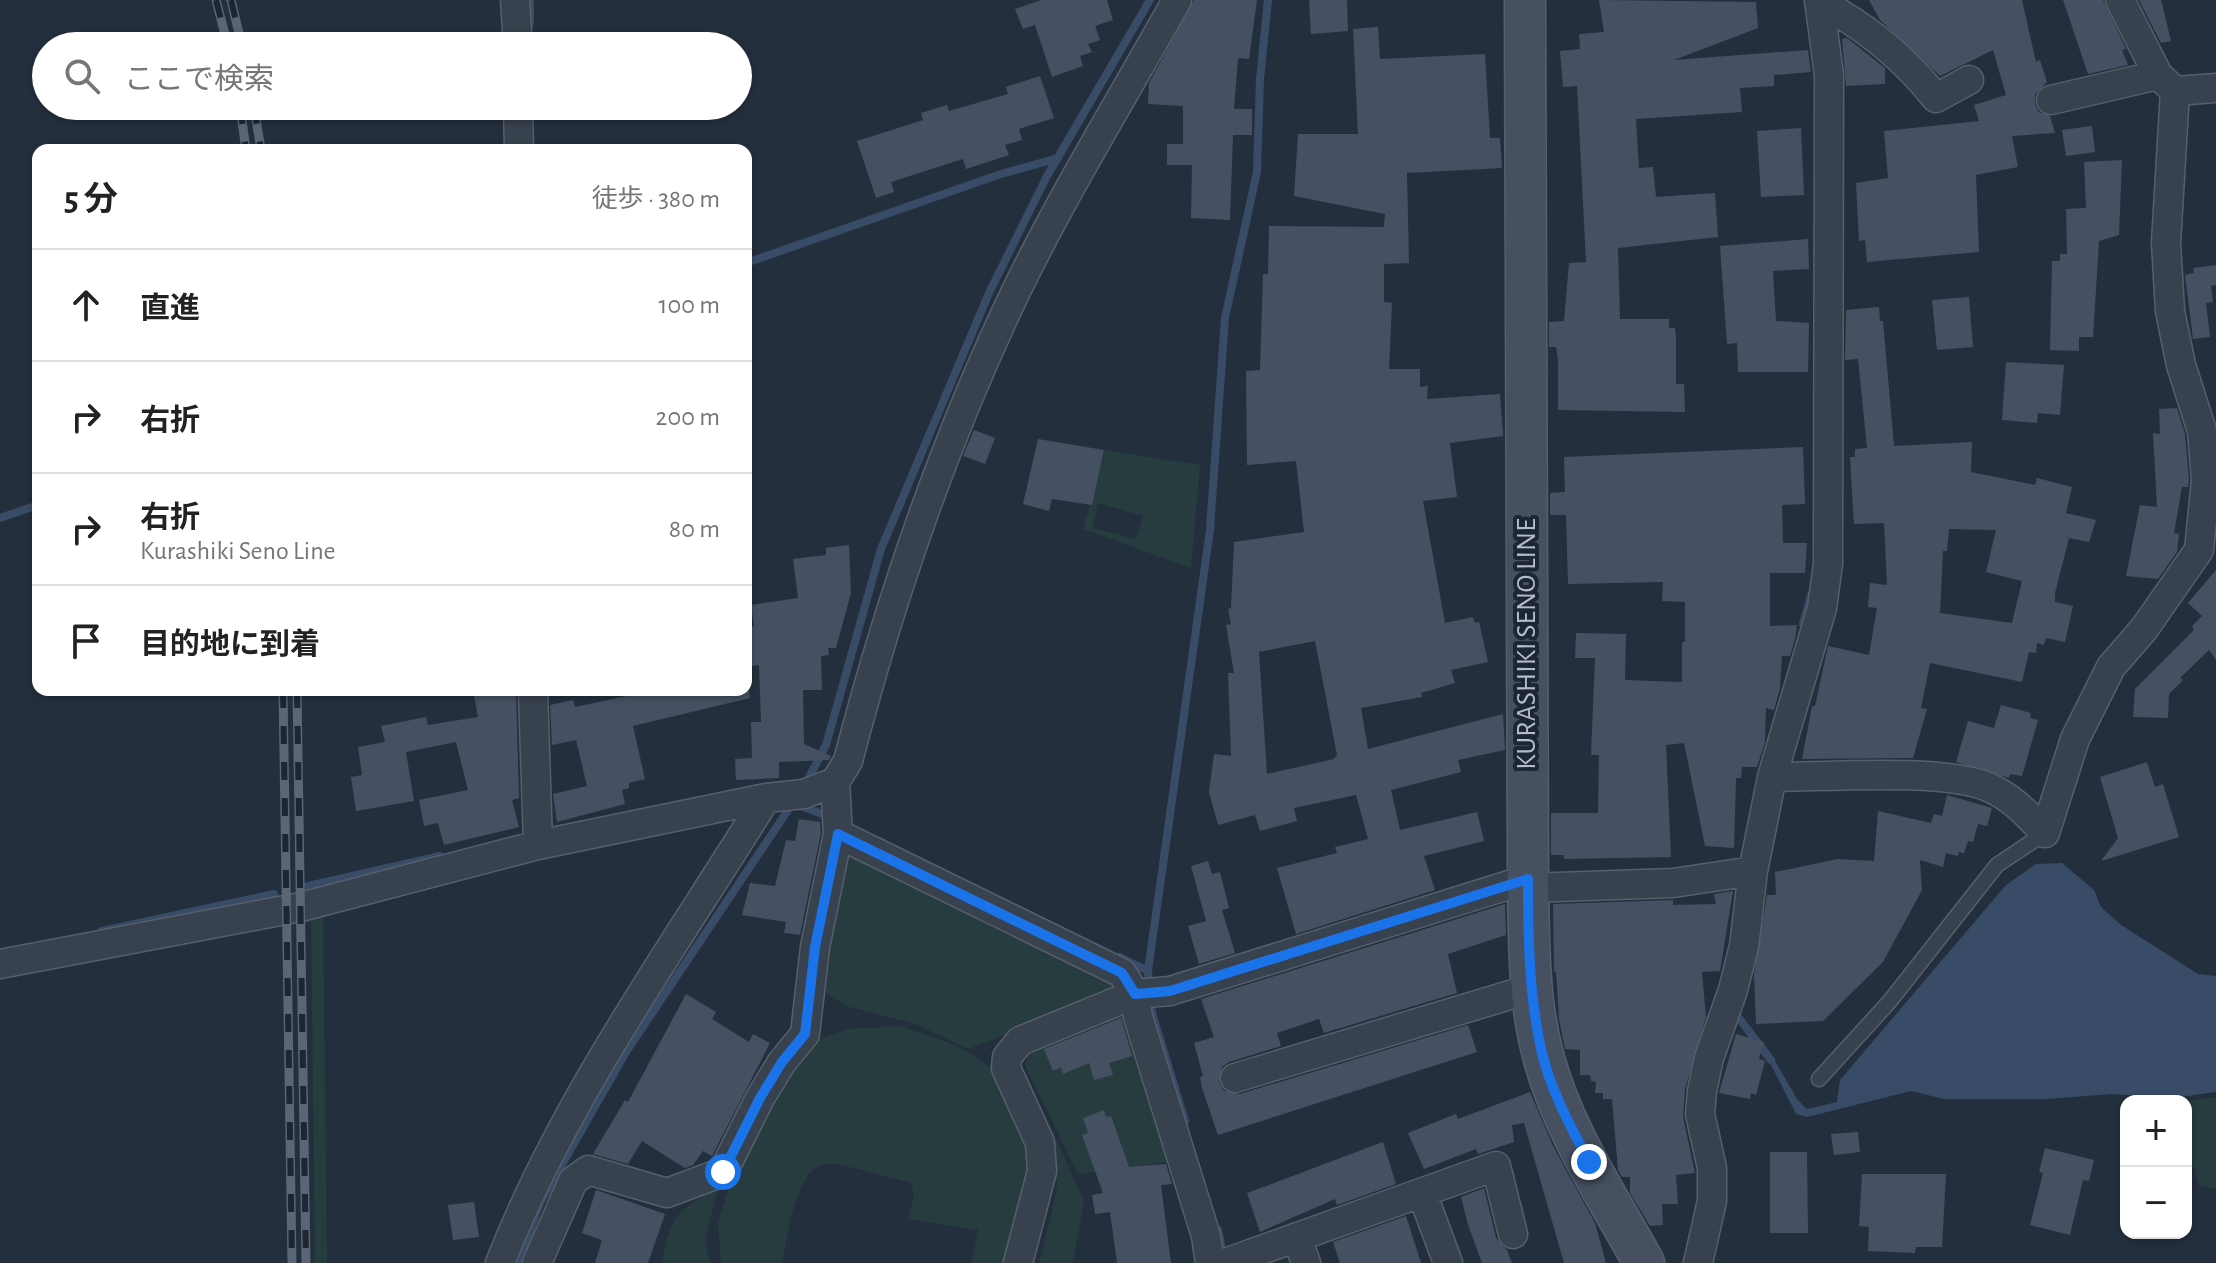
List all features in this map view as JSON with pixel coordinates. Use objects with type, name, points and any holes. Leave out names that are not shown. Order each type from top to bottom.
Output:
[{"type":"main road","name":"KURASHIKI SENO LINE","points":[[1525,0],[1528,884],[1533,988],[1543,1055],[1560,1105],[1644,1263]]},
{"type":"street","points":[[515,0],[517,32]]},
{"type":"street","points":[[537,1263],[573,1181],[588,1170],[667,1193],[723,1172],[775,1074],[805,1034],[815,947],[848,761],[889,611],[923,519],[1018,287],[1177,0]]},
{"type":"street","points":[[1772,777],[1948,778],[1985,786],[2014,801],[2045,833],[2075,739],[2111,667],[2144,629],[2199,550],[2206,480],[2202,431],[2181,365],[2170,311],[2166,83],[2120,0]]},
{"type":"street","points":[[1819,1],[1850,18],[1908,62],[1936,98],[1969,80]]},
{"type":"street","points":[[1698,1263],[1712,1201],[1712,1168],[1700,1114],[1702,1091],[1709,1058],[1733,990],[1744,946],[1753,871],[1772,777],[1822,608],[1828,564],[1829,75],[1819,1]]},
{"type":"street","points":[[2051,100],[2166,83],[2216,88]]},
{"type":"street","points":[[518,120],[519,144]]},
{"type":"street","points":[[533,696],[538,845]]},
{"type":"street","points":[[500,1263],[527,1194],[611,1049],[787,795]]},
{"type":"street","points":[[0,964],[294,907],[538,845],[787,795],[838,813],[1122,973],[1145,993]]},
{"type":"street","points":[[1018,1263],[1036,1199],[1041,1157],[1040,1143],[1009,1078],[1007,1057],[1020,1041],[1145,993],[1528,884],[1673,883],[1753,871]]},
{"type":"street","points":[[1235,1078],[1533,988]]},
{"type":"street","points":[[1145,993],[1138,1017],[1206,1236],[1223,1262],[1302,1250],[1422,1193],[1496,1166],[1513,1234]]},
{"type":"street","points":[[1422,1193],[1448,1263]]},
{"type":"lane","points":[[1819,1079],[1890,1001],[1997,865],[2045,833]]},
{"type":"green space","points":[[1105,450],[1200,465],[1191,568],[1083,529]],"holes":[[[1098,503],[1143,516],[1136,539],[1092,528]]]},
{"type":"green space","points":[[844,849],[1109,977],[1115,994],[968,1049],[916,1024],[846,1006],[826,993]]},
{"type":"green space","points":[[311,910],[323,913],[327,1263],[315,1263]]},
{"type":"green space","points":[[1121,1012],[1171,1162],[1078,1174],[1025,1066],[1030,1049]]},
{"type":"green space","points":[[900,1026],[975,1056],[998,1076],[1014,1099],[1023,1124],[1027,1180],[1022,1208],[1004,1263],[971,1263],[978,1230],[908,1219],[914,1195],[911,1183],[825,1164],[815,1168],[800,1191],[782,1263],[721,1263],[718,1222],[738,1159],[808,1043],[848,1029]]},
{"type":"green space","points":[[2216,1097],[2216,1189],[2199,1186],[2192,1163],[2192,1101]]},
{"type":"green space","points":[[1039,1102],[1084,1201],[1073,1263],[1039,1263],[1057,1189],[1054,1154]]},
{"type":"green space","points":[[718,1188],[705,1240],[710,1263],[662,1263],[669,1234],[678,1216]]},
{"type":"water","points":[[2062,863],[2094,890],[2101,907],[2121,925],[2198,974],[2216,976],[2216,1092],[2192,1095],[2112,1094],[2047,1099],[1944,1099],[1911,1091],[1807,1117],[1796,1114],[1767,1057],[1771,1054],[1797,1099],[1807,1109],[1837,1102],[1840,1080],[2006,885],[2036,864]]},
{"type":"building","points":[[1041,0],[1107,0],[1113,20],[1095,26],[1100,40],[1088,44],[1092,52],[1080,56],[1083,66],[1052,77],[1035,25],[1023,29],[1015,9]]},
{"type":"building","points":[[1194,0],[1257,0],[1249,59],[1238,58],[1234,109],[1252,109],[1252,135],[1233,135],[1230,220],[1191,218],[1192,165],[1167,165],[1167,144],[1183,144],[1183,106],[1148,104],[1149,83]]},
{"type":"building","points":[[1309,0],[1347,0],[1348,31],[1311,34]]},
{"type":"building","points":[[1599,0],[1756,2],[1758,28],[1674,60],[1808,50],[1811,72],[1774,75],[1774,86],[1740,88],[1742,112],[1636,119],[1639,168],[1653,167],[1656,197],[1715,193],[1718,237],[1618,248],[1620,319],[1669,319],[1669,328],[1675,328],[1676,384],[1684,384],[1685,412],[1558,410],[1558,359],[1556,347],[1549,347],[1549,322],[1564,321],[1569,263],[1586,262],[1577,86],[1563,87],[1560,51],[1580,49],[1579,34],[1604,32]]},
{"type":"building","points":[[1869,0],[2022,0],[2036,62],[2040,60],[2047,82],[2035,94],[2035,105],[2039,112],[2050,116],[2055,133],[2012,136],[2018,167],[1976,175],[1979,252],[1867,262],[1865,240],[1859,241],[1856,183],[1888,178],[1884,131],[1979,121],[1974,105],[2006,95],[1993,50],[1940,76],[1880,20]]},
{"type":"building","points":[[2063,0],[2103,0],[2126,49],[2122,50],[2128,65],[2088,74]]},
{"type":"building","points":[[2139,0],[2161,0],[2171,41],[2161,43]]},
{"type":"building","points":[[1378,27],[1380,59],[1485,54],[1490,138],[1500,138],[1502,168],[1407,173],[1409,263],[1384,264],[1384,302],[1392,303],[1389,369],[1420,369],[1420,387],[1428,386],[1427,399],[1500,394],[1503,436],[1450,443],[1457,497],[1423,501],[1445,623],[1473,617],[1475,623],[1479,622],[1488,662],[1451,670],[1455,683],[1421,693],[1422,697],[1361,708],[1368,749],[1503,714],[1505,750],[1458,760],[1461,772],[1391,790],[1400,830],[1477,812],[1484,841],[1424,856],[1435,890],[1296,934],[1277,868],[1337,853],[1335,847],[1368,839],[1356,795],[1294,808],[1297,821],[1260,831],[1255,815],[1218,825],[1209,792],[1214,754],[1231,756],[1228,673],[1234,673],[1226,625],[1231,624],[1228,609],[1231,608],[1234,542],[1304,532],[1296,461],[1247,465],[1246,371],[1260,370],[1263,274],[1268,274],[1269,226],[1384,227],[1385,214],[1294,196],[1298,134],[1358,134],[1353,29]],"holes":[[[1315,641],[1337,755],[1334,759],[1267,774],[1259,652]]]},
{"type":"building","points":[[1847,38],[1885,68],[1885,84],[1846,86],[1842,39]]},
{"type":"building","points":[[1040,76],[1054,118],[1019,129],[1022,140],[1005,145],[1009,155],[966,169],[963,159],[891,182],[894,192],[876,198],[857,141],[923,120],[921,113],[947,105],[949,111],[1008,94],[1006,87]]},
{"type":"building","points":[[2092,126],[2095,152],[2066,156],[2062,130]]},
{"type":"building","points":[[1801,128],[1804,195],[1761,197],[1757,131]]},
{"type":"building","points":[[2122,160],[2119,235],[2099,241],[2093,337],[2079,337],[2079,351],[2050,350],[2052,261],[2060,261],[2060,254],[2067,254],[2066,209],[2086,208],[2084,162]]},
{"type":"building","points":[[1808,239],[1809,269],[1773,271],[1776,321],[1809,323],[1808,372],[1738,372],[1737,343],[1727,344],[1720,246]]},
{"type":"building","points":[[2216,265],[2216,285],[2211,286],[2213,302],[2206,303],[2210,337],[2193,339],[2185,275],[2194,273],[2193,268]]},
{"type":"building","points":[[1969,297],[1973,347],[1937,350],[1932,300]]},
{"type":"building","points":[[1879,307],[1880,321],[1883,321],[1894,446],[1972,442],[1971,472],[2035,485],[2037,478],[2072,487],[2066,513],[2096,520],[2089,542],[2069,538],[2055,593],[2055,602],[2073,606],[2065,642],[2046,638],[2044,645],[2037,643],[2036,653],[2029,652],[2022,682],[1930,663],[1921,708],[1927,709],[1913,758],[1802,759],[1828,646],[1869,655],[1877,608],[1868,607],[1870,583],[1887,585],[1884,523],[1854,524],[1850,457],[1855,457],[1855,449],[1867,448],[1858,359],[1845,360],[1846,310]],"holes":[[[1949,529],[1996,530],[1986,572],[2022,581],[2012,623],[1940,613],[1943,551],[1947,551]]]},
{"type":"building","points":[[2006,362],[2064,365],[2060,415],[2038,413],[2037,423],[2002,420]]},
{"type":"building","points":[[2177,408],[2185,434],[2189,480],[2188,487],[2182,487],[2174,533],[2179,534],[2177,552],[2158,579],[2126,576],[2140,505],[2157,507],[2153,433],[2160,434],[2159,409]]},
{"type":"building","points":[[974,430],[995,438],[985,464],[963,456]]},
{"type":"building","points":[[1038,439],[1104,450],[1092,505],[1052,499],[1049,511],[1023,504]]},
{"type":"building","points":[[1803,447],[1805,504],[1782,505],[1783,543],[1807,543],[1805,573],[1770,573],[1770,626],[1797,625],[1795,639],[1790,656],[1782,656],[1780,688],[1774,710],[1766,708],[1765,742],[1757,767],[1742,767],[1741,778],[1736,778],[1734,848],[1705,846],[1684,743],[1666,745],[1671,857],[1564,859],[1564,855],[1551,855],[1551,813],[1598,813],[1599,755],[1591,755],[1595,658],[1575,658],[1576,633],[1626,634],[1625,680],[1682,682],[1682,642],[1685,642],[1685,602],[1662,601],[1663,582],[1568,584],[1566,515],[1550,515],[1550,493],[1565,492],[1564,457]]},
{"type":"building","points":[[849,545],[851,593],[836,648],[828,648],[829,655],[821,656],[822,690],[803,690],[804,744],[831,756],[829,760],[779,762],[779,778],[736,780],[735,759],[752,758],[751,722],[761,722],[759,665],[752,666],[752,605],[798,598],[793,559],[826,555],[826,548]]},
{"type":"building","points":[[2216,570],[2216,660],[2209,650],[2180,678],[2183,680],[2169,694],[2168,718],[2133,717],[2135,689],[2194,630],[2192,626],[2202,616],[2188,603]]},
{"type":"building","points":[[474,696],[516,696],[519,798],[512,800],[519,827],[444,845],[438,823],[424,826],[419,800],[468,790],[456,742],[406,752],[414,801],[356,811],[351,777],[362,775],[358,747],[385,742],[381,726],[426,717],[428,725],[478,717]]},
{"type":"building","points":[[627,696],[750,698],[633,726],[645,779],[629,783],[629,788],[622,790],[625,804],[557,822],[553,794],[587,786],[576,740],[552,745],[550,705],[573,700],[575,707]]},
{"type":"building","points":[[2001,705],[2031,713],[2030,718],[2038,720],[2022,776],[2010,774],[2009,778],[1956,762],[1968,721],[1994,728]]},
{"type":"building","points":[[2147,762],[2155,787],[2163,784],[2179,837],[2101,861],[2118,838],[2100,777]]},
{"type":"building","points":[[1947,795],[1992,808],[1987,826],[1978,824],[1973,842],[1968,841],[1964,853],[1959,852],[1958,856],[1946,853],[1943,867],[1920,860],[1922,890],[1883,962],[1823,1021],[1756,1024],[1754,974],[1767,895],[1776,895],[1775,872],[1838,859],[1874,861],[1878,811],[1931,823],[1934,814],[1942,816]]},
{"type":"building","points":[[799,819],[820,822],[821,833],[800,935],[784,933],[786,922],[742,915],[750,883],[775,886],[786,840],[795,841]]},
{"type":"building","points":[[1208,861],[1212,874],[1220,872],[1229,908],[1222,910],[1235,953],[1199,964],[1188,926],[1206,921],[1191,866]]},
{"type":"building","points":[[1733,891],[1720,971],[1702,972],[1706,1017],[1685,1089],[1683,1117],[1695,1173],[1676,1175],[1678,1204],[1662,1204],[1663,1225],[1650,1226],[1630,1193],[1630,1177],[1622,1177],[1618,1170],[1612,1099],[1603,1099],[1603,1093],[1595,1093],[1596,1082],[1591,1081],[1590,1075],[1580,1075],[1580,1050],[1565,1049],[1554,972],[1553,904],[1673,900],[1673,905],[1716,904],[1714,894]]},
{"type":"building","points":[[1505,904],[1506,935],[1448,954],[1457,993],[1324,1033],[1319,1019],[1277,1033],[1281,1046],[1229,1062],[1222,1067],[1219,1082],[1224,1091],[1240,1094],[1468,1025],[1477,1052],[1218,1135],[1202,1088],[1200,1077],[1203,1076],[1194,1043],[1214,1037],[1201,999]]},
{"type":"building","points":[[686,994],[716,1012],[712,1019],[749,1042],[753,1034],[770,1043],[712,1156],[703,1151],[693,1165],[685,1168],[642,1141],[628,1164],[593,1154],[625,1100],[628,1102]]},
{"type":"building","points":[[1121,1018],[1132,1056],[1109,1063],[1113,1075],[1094,1080],[1089,1063],[1063,1074],[1061,1067],[1053,1071],[1044,1049]]},
{"type":"building","points":[[1736,1034],[1764,1042],[1759,1059],[1765,1061],[1756,1095],[1751,1093],[1750,1099],[1719,1093]]},
{"type":"building","points":[[1530,1092],[1553,1146],[1595,1223],[1606,1263],[1564,1263],[1524,1123],[1512,1125],[1514,1142],[1478,1154],[1476,1149],[1424,1169],[1408,1133],[1456,1114],[1458,1119]]},
{"type":"building","points":[[1104,1110],[1106,1117],[1111,1116],[1129,1167],[1166,1164],[1172,1184],[1161,1185],[1171,1263],[1117,1263],[1110,1212],[1095,1214],[1092,1195],[1103,1193],[1082,1135],[1088,1133],[1083,1118]]},
{"type":"building","points":[[1858,1132],[1860,1152],[1834,1155],[1831,1134]]},
{"type":"building","points":[[1383,1142],[1396,1184],[1337,1205],[1335,1199],[1260,1232],[1247,1193]]},
{"type":"building","points":[[2045,1148],[2094,1160],[2089,1181],[2083,1180],[2070,1235],[2030,1225],[2043,1173],[2039,1172]]},
{"type":"building","points":[[1770,1152],[1807,1152],[1808,1233],[1770,1233]]},
{"type":"building","points":[[1862,1174],[1946,1174],[1942,1247],[1916,1247],[1915,1253],[1868,1251],[1869,1227],[1859,1226]]},
{"type":"building","points":[[1484,1188],[1496,1238],[1507,1250],[1512,1263],[1482,1263],[1461,1197]]},
{"type":"building","points":[[596,1190],[665,1214],[648,1263],[595,1263],[602,1240],[582,1233]]},
{"type":"building","points":[[474,1202],[479,1237],[453,1240],[448,1205]]},
{"type":"building","points":[[1406,1216],[1421,1263],[1340,1263],[1333,1242]]},
{"type":"waterway","points":[[530,0],[530,23]]},
{"type":"waterway","points":[[806,783],[826,745],[881,549],[989,293],[1047,176],[1150,0]]},
{"type":"waterway","points":[[1185,1121],[1152,1013],[1148,971],[1210,530],[1225,318],[1257,172],[1260,79],[1268,0]]},
{"type":"waterway","points":[[752,261],[1001,174],[1058,158]]},
{"type":"waterway","points":[[0,518],[32,507]]},
{"type":"waterway","points":[[1803,624],[1811,595]]},
{"type":"waterway","points":[[518,1263],[540,1203],[626,1052],[792,804]]},
{"type":"waterway","points":[[798,805],[830,817]]},
{"type":"waterway","points":[[304,887],[440,856]]},
{"type":"waterway","points":[[102,931],[274,894]]},
{"type":"waterway","points":[[1120,957],[1148,971]]},
{"type":"waterway","points":[[1735,1013],[1771,1060]]},
{"type":"waterway","points":[[1218,1230],[1224,1259]]},
{"type":"railway","points":[[216,0],[224,32]]},
{"type":"railway","points":[[231,0],[239,32]]},
{"type":"railway","points":[[242,120],[245,144]]},
{"type":"railway","points":[[256,120],[260,144]]},
{"type":"railway","points":[[283,696],[292,1263]]},
{"type":"railway","points":[[297,696],[306,1263]]},
{"type":"route","points":[[723,1172],[760,1098],[782,1062],[805,1034],[810,1013],[815,947],[838,834],[1122,973],[1135,994],[1170,991],[1528,879],[1534,1006],[1543,1055],[1560,1105],[1589,1162]]}]
